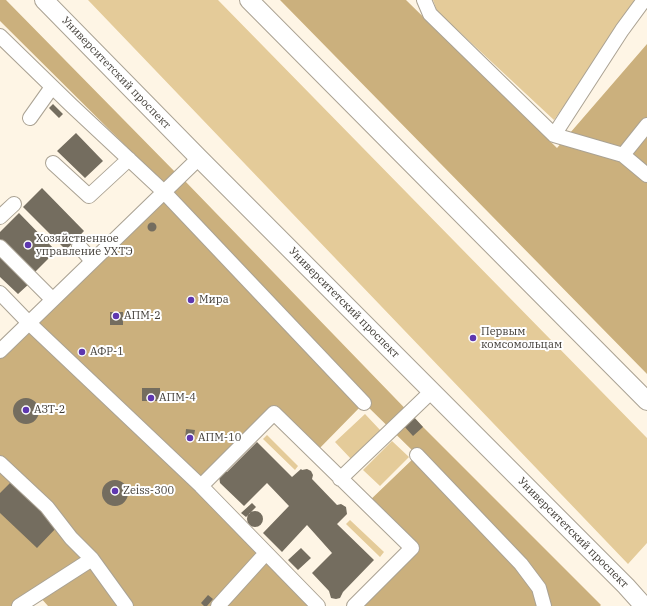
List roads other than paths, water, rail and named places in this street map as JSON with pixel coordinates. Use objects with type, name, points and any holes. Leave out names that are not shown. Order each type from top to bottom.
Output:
[{"type":"main road","name":"Университетский проспект","points":[[44,0],[199,158],[626,586],[644,606]]},
{"type":"main road","points":[[249,0],[647,401]]},
{"type":"lane","points":[[424,0],[430,14],[554,135],[623,155],[647,175]]},
{"type":"lane","points":[[554,135],[622,30],[644,0]]},
{"type":"lane","points":[[0,36],[164,192],[364,403]]},
{"type":"lane","points":[[30,118],[52,86]]},
{"type":"lane","points":[[623,155],[647,124]]},
{"type":"lane","points":[[0,351],[199,158]]},
{"type":"lane","points":[[53,163],[89,196],[129,159]]},
{"type":"lane","points":[[0,217],[14,204]]},
{"type":"lane","points":[[78,246],[92,261]]},
{"type":"lane","points":[[0,247],[52,299]]},
{"type":"lane","points":[[0,292],[29,323],[201,486],[318,606]]},
{"type":"lane","points":[[340,479],[432,391]]},
{"type":"lane","points":[[201,486],[274,413],[412,548],[354,606]]},
{"type":"lane","points":[[417,455],[521,564],[539,588],[544,606]]},
{"type":"lane","points":[[0,463],[47,507],[71,538],[92,559],[126,606]]},
{"type":"lane","points":[[218,606],[266,553]]},
{"type":"lane","points":[[19,606],[92,559]]},
{"type":"place","name":"Хозяйственное управление УХТЭ","points":[[28,245]]},
{"type":"place","name":"Мира","points":[[191,300]]},
{"type":"place","name":"АПМ-2","points":[[116,316]]},
{"type":"place","name":"Первым комсомольцам","points":[[473,338]]},
{"type":"place","name":"АФР-1","points":[[82,352]]},
{"type":"place","name":"АПМ-4","points":[[151,398]]},
{"type":"place","name":"АЗТ-2","points":[[26,410]]},
{"type":"place","name":"АПМ-10","points":[[190,438]]},
{"type":"place","name":"Zeiss-300","points":[[115,491]]}]
